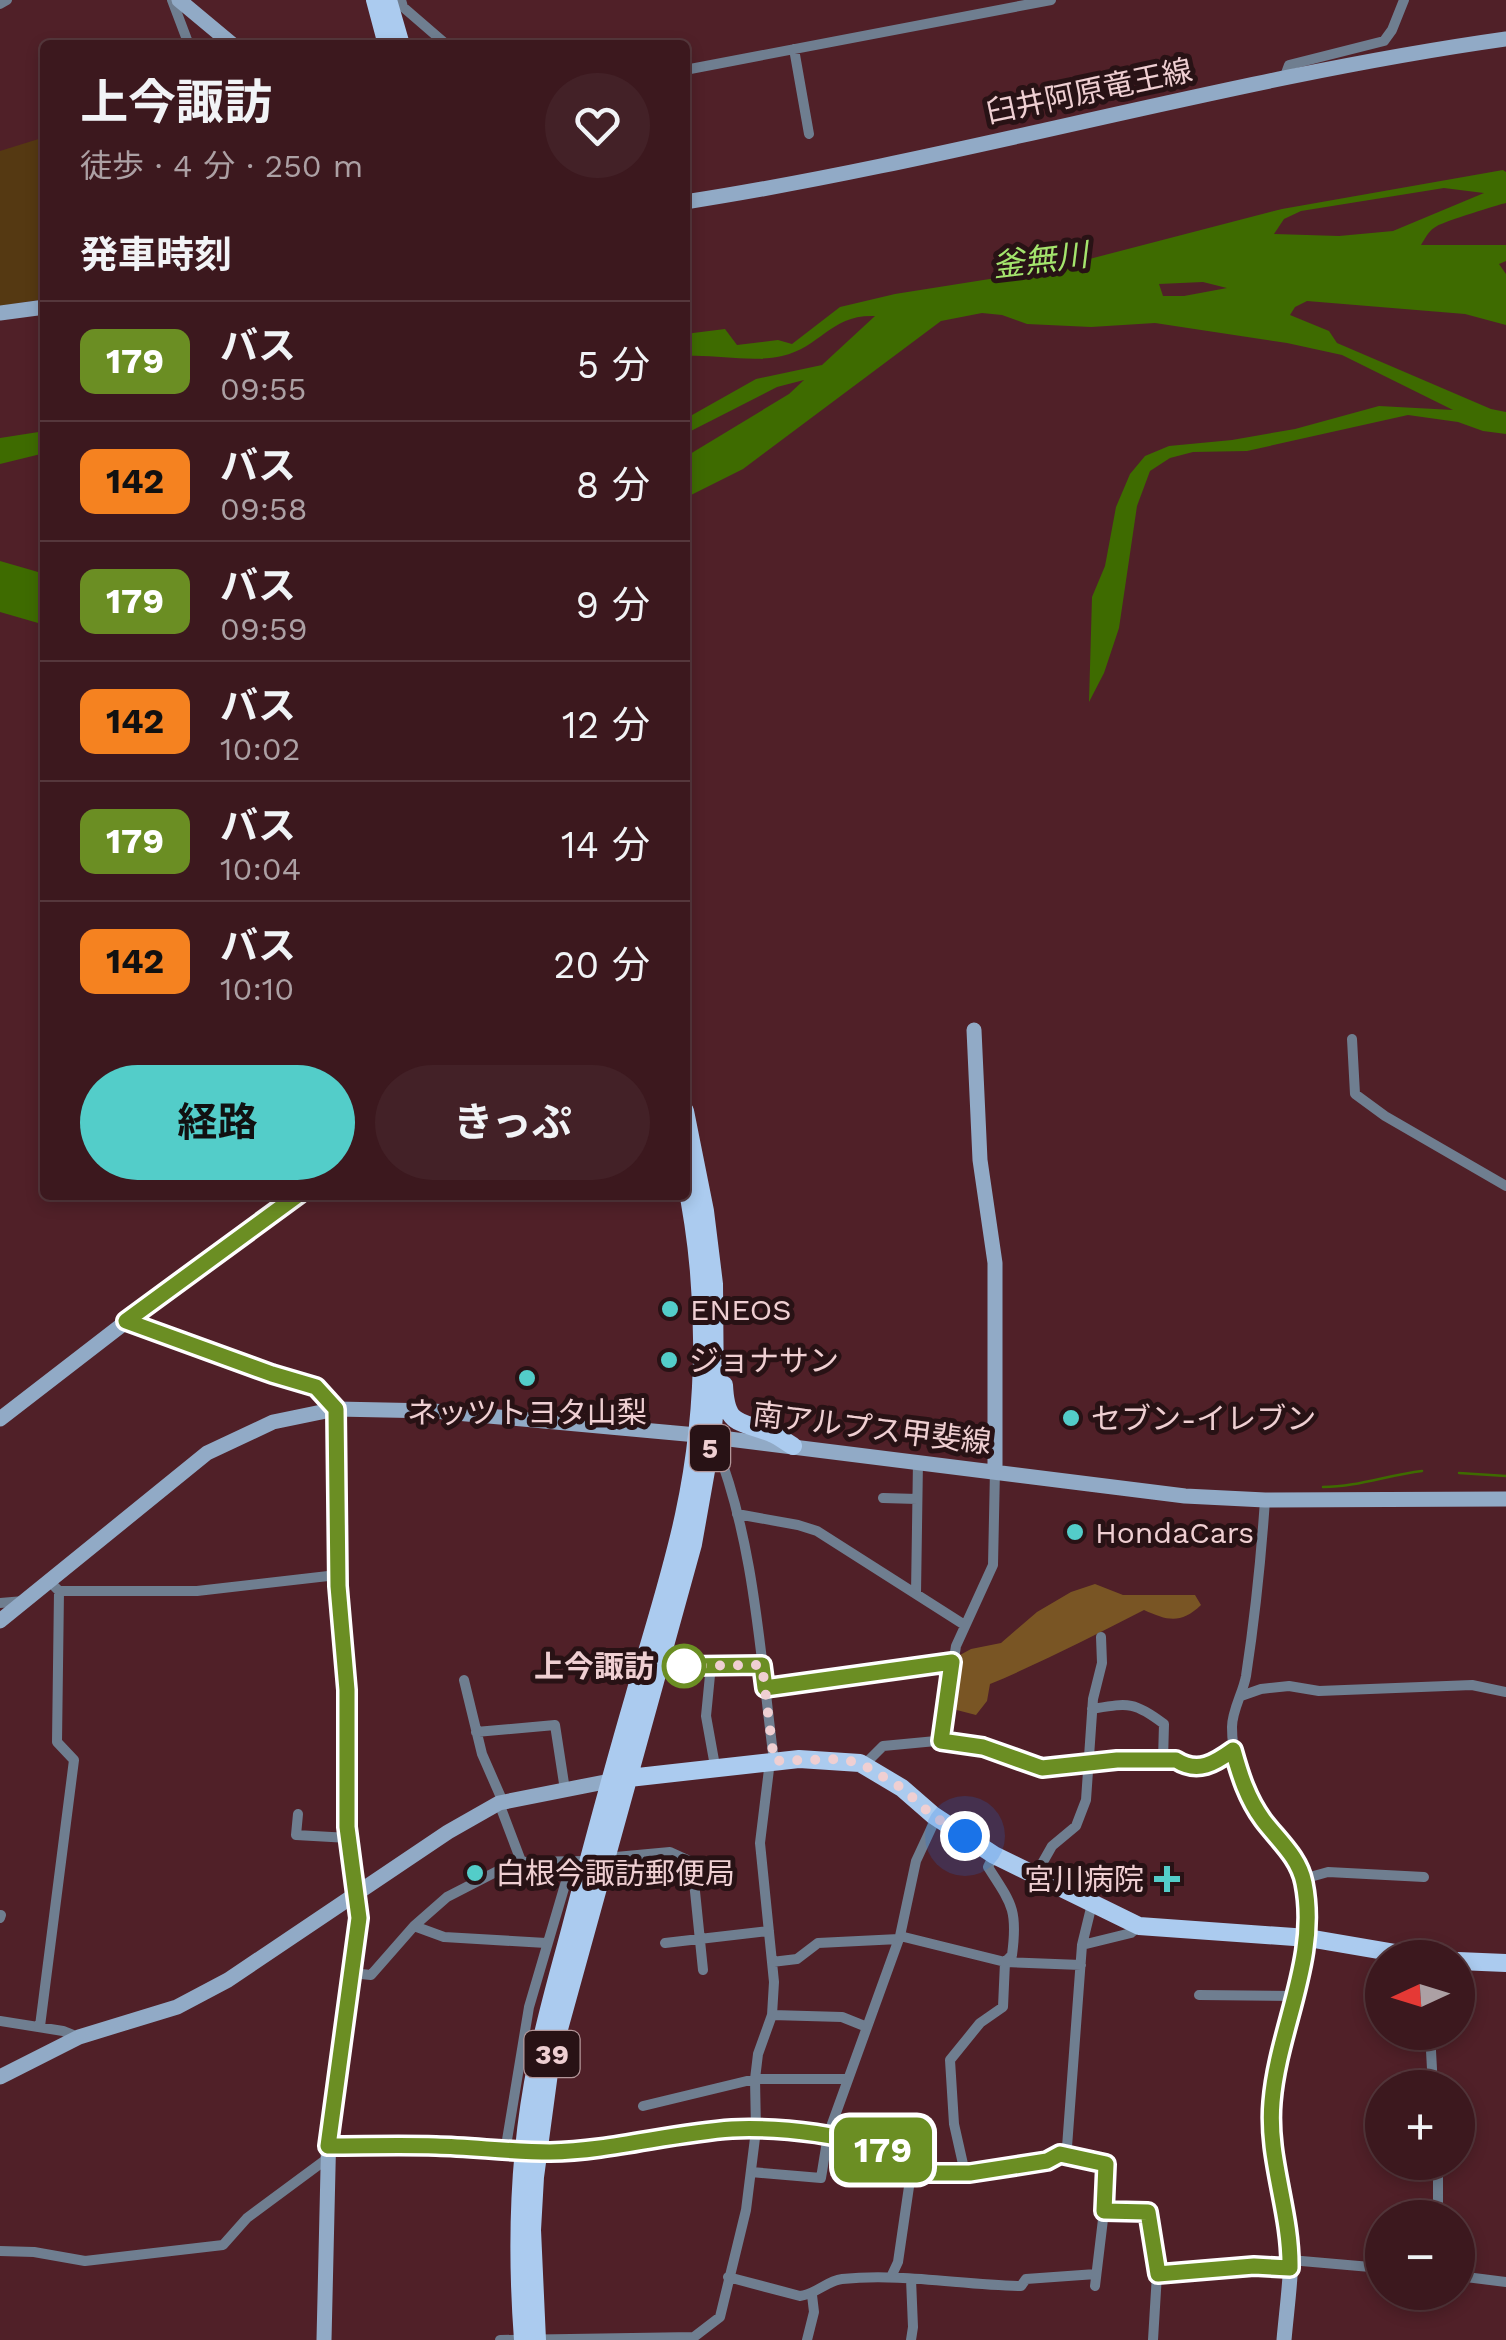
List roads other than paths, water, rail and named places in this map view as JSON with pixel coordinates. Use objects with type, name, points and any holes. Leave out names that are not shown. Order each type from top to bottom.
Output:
[{"type":"main road","points":[[375,0],[386,40]]},
{"type":"main road","points":[[388,0],[400,40]]},
{"type":"main road","name":"5","points":[[618,1779],[704,1436],[715,1300],[705,1211],[690,1137]]},
{"type":"main road","name":"5","points":[[689,1200],[701,1304],[704,1436]]},
{"type":"main road","points":[[715,1300],[728,1412],[745,1427],[773,1433],[793,1446]]},
{"type":"main road","points":[[618,1779],[715,1766],[839,1759],[864,1765],[902,1788],[936,1818],[994,1855],[1139,1926],[1308,1938],[1365,1948]]},
{"type":"main road","name":"39","points":[[530,2339],[519,2230],[527,2118],[550,2005],[588,1860],[618,1779]]},
{"type":"main road","points":[[1475,1962],[1506,1963]]},
{"type":"street","points":[[0,4],[7,0]]},
{"type":"street","points":[[172,0],[187,40]]},
{"type":"street","points":[[179,0],[227,40]]},
{"type":"street","points":[[402,0],[403,7],[442,40]]},
{"type":"street","points":[[690,69],[1052,0]]},
{"type":"street","points":[[1284,76],[1288,65],[1384,41],[1404,0]]},
{"type":"street","name":"臼井阿原竜王線","points":[[690,201],[788,186],[1284,76],[1506,39]]},
{"type":"street","points":[[794,49],[809,134]]},
{"type":"street","points":[[0,314],[40,308]]},
{"type":"street","points":[[941,1741],[952,1662],[963,1624],[993,1565],[995,1263],[980,1160],[974,1030]]},
{"type":"street","points":[[1352,1039],[1355,1094],[1385,1116],[1506,1186]]},
{"type":"street","points":[[0,1419],[291,1200]]},
{"type":"street","points":[[126,1321],[316,1387],[336,1409],[337,1575],[347,1690],[345,1777],[359,1918],[328,2152],[324,2340]]},
{"type":"street","name":"南アルプス甲斐線","points":[[0,1621],[53,1586],[207,1453],[273,1422],[336,1409],[434,1411],[704,1436],[995,1470],[1130,1491],[1265,1500],[1506,1499]]},
{"type":"street","points":[[500,2340],[692,2338],[720,2317],[746,2210],[756,2130],[758,2054],[772,2014],[772,1962],[760,1843],[772,1761],[749,1565],[737,1514],[704,1436]]},
{"type":"street","points":[[916,1594],[918,1461]]},
{"type":"street","points":[[882,1498],[917,1499]]},
{"type":"street","points":[[1265,1500],[1254,1623],[1241,1696],[1232,1722],[1233,1750],[1241,1780],[1304,1879],[1308,1938],[1283,2035],[1271,2104],[1272,2144],[1290,2232],[1284,2340]]},
{"type":"street","points":[[737,1514],[817,1531],[963,1624]]},
{"type":"street","points":[[40,2026],[74,1760],[56,1742],[53,1586],[197,1591],[337,1575]]},
{"type":"street","points":[[0,1603],[24,1602]]},
{"type":"street","points":[[1035,1876],[1052,1846],[1076,1826],[1086,1800],[1092,1709],[1102,1664],[1101,1637]]},
{"type":"street","points":[[765,1688],[952,1662]]},
{"type":"street","points":[[684,1666],[762,1665]]},
{"type":"street","points":[[711,1666],[706,1716],[715,1766]]},
{"type":"street","points":[[464,1680],[482,1754],[522,1861]]},
{"type":"street","points":[[1241,1696],[1290,1686],[1319,1691],[1472,1685],[1506,1692]]},
{"type":"street","points":[[1092,1709],[1127,1703],[1139,1705],[1164,1724],[1164,1760]]},
{"type":"street","points":[[476,1732],[555,1725],[565,1790]]},
{"type":"street","points":[[864,1765],[883,1746],[941,1741],[983,1747],[1042,1768],[1164,1760],[1212,1766],[1233,1750]]},
{"type":"street","points":[[0,2078],[79,2037],[142,2019],[228,1980],[448,1832],[501,1803],[618,1779]]},
{"type":"street","points":[[298,1814],[296,1835],[349,1838]]},
{"type":"street","points":[[751,2172],[820,2178],[828,2136],[900,1938],[916,1861],[936,1818]]},
{"type":"street","points":[[351,1973],[371,1976],[414,1926],[447,1897],[522,1861],[588,1860],[670,1852],[692,1862],[703,1970]]},
{"type":"street","points":[[964,2173],[954,2124],[950,2060],[980,2023],[1002,2007],[1005,1962],[1012,1955],[1016,1923],[1007,1897],[988,1867],[994,1855]]},
{"type":"street","points":[[505,2152],[519,2054],[546,1943],[588,1860]]},
{"type":"street","points":[[1304,1879],[1328,1872],[1424,1877]]},
{"type":"street","points":[[911,2173],[964,2173],[1047,2161],[1066,2147],[1082,1945],[1092,1904]]},
{"type":"street","points":[[414,1926],[444,1937],[546,1943]]},
{"type":"street","points":[[1082,1945],[1130,1934],[1139,1926]]},
{"type":"street","points":[[666,1943],[769,1931]]},
{"type":"street","points":[[772,1962],[797,1959],[818,1943],[900,1938],[1005,1962],[1081,1965]]},
{"type":"street","points":[[1199,1995],[1296,1996]]},
{"type":"street","points":[[772,2014],[842,2017],[867,2028]]},
{"type":"street","points":[[0,2021],[40,2026],[79,2037]]},
{"type":"street","points":[[643,2106],[755,2079],[848,2078]]},
{"type":"street","points":[[0,2251],[85,2261],[223,2245],[247,2218],[328,2152],[438,2146],[556,2152],[734,2128],[828,2136],[891,2152],[906,2163],[911,2173],[898,2262],[890,2277]]},
{"type":"street","points":[[728,2277],[800,2296],[812,2295],[837,2279],[890,2277],[1021,2286],[1026,2279],[1095,2280],[1106,2164],[1060,2154]]},
{"type":"street","points":[[1104,2211],[1148,2212],[1158,2274],[1153,2340]]},
{"type":"street","points":[[1158,2274],[1290,2264],[1365,2267]]},
{"type":"street","points":[[1475,2278],[1506,2282]]},
{"type":"street","points":[[911,2279],[911,2340]]},
{"type":"street","points":[[807,2340],[814,2312],[812,2295]]},
{"type":"waterway","points":[[1323,1487],[1422,1471]]},
{"type":"waterway","points":[[1459,1473],[1506,1476]]},
{"type":"place","name":"ENEOS","points":[[670,1309]]},
{"type":"place","name":"ジョナサン","points":[[669,1360]]},
{"type":"place","name":"ネッツトヨタ山梨","points":[[527,1378]]},
{"type":"place","name":"セブン-イレブン","points":[[1071,1418]]},
{"type":"place","name":"HondaCars","points":[[1075,1532]]},
{"type":"place","name":"上今諏訪","points":[[684,1666]]},
{"type":"place","name":"白根今諏訪郵便局","points":[[475,1873]]},
{"type":"place","name":"宮川病院","points":[[1167,1879]]},
{"type":"water label","name":"釜無川","points":[[1040,260]]}]
